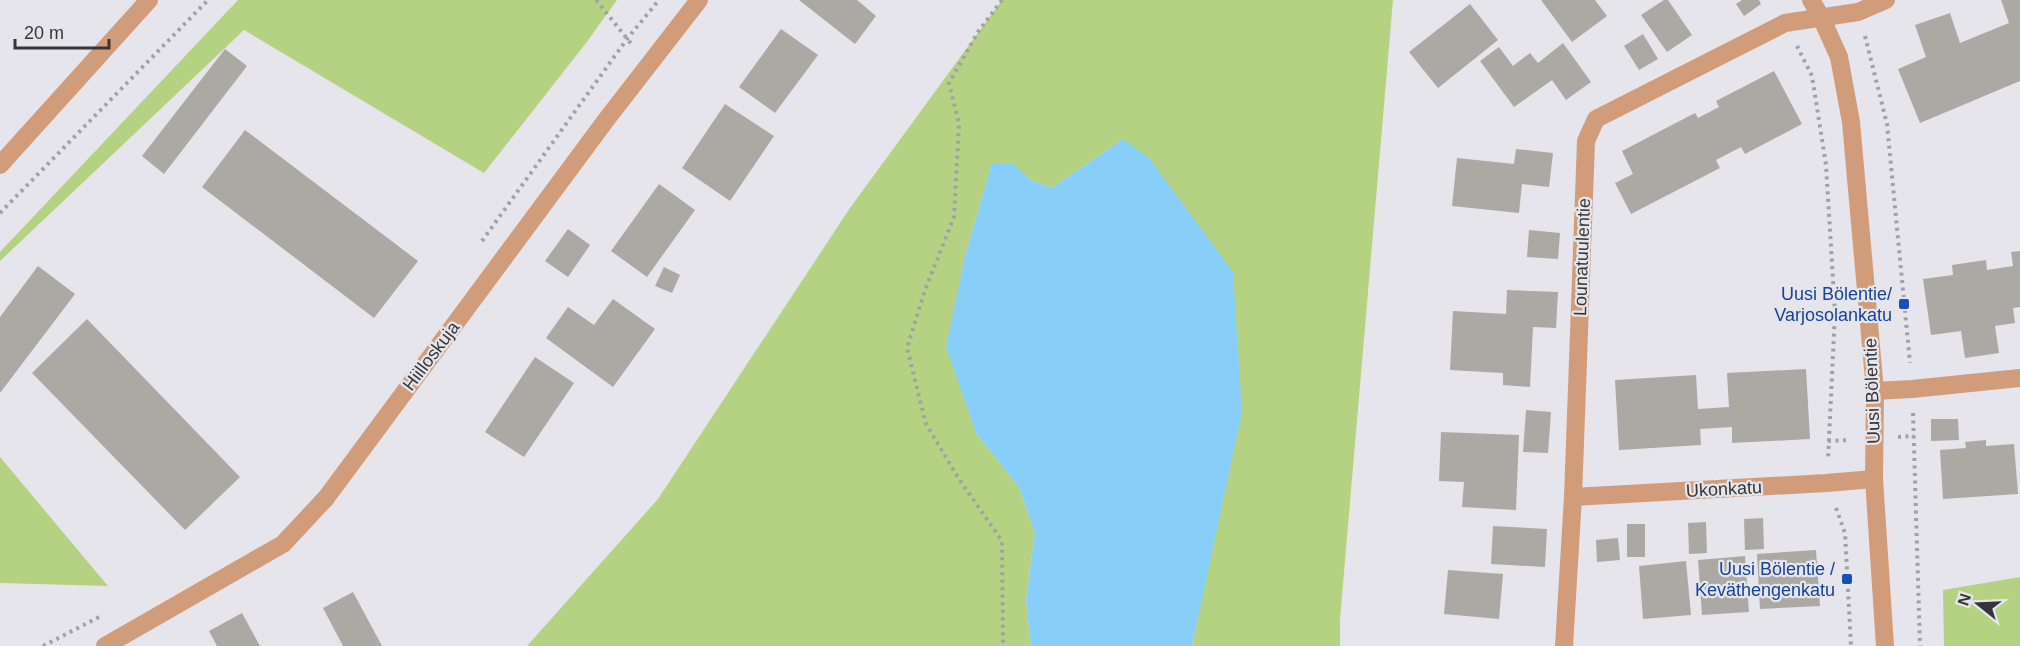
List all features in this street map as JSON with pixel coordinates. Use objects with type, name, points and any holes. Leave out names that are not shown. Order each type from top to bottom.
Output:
[{"type":"street","points":[[0,165],[148,0]]},
{"type":"street","name":"Hiilloskuja","points":[[105,646],[283,544],[326,498],[699,0]]},
{"type":"street","name":"Uusi Bölentie","points":[[1811,0],[1839,57],[1851,122],[1875,391],[1874,479],[1885,646]]},
{"type":"street","name":"Lounatuulentie","points":[[1564,646],[1573,497],[1586,141],[1596,119],[1785,23],[1858,12],[1886,0]]},
{"type":"street","points":[[1875,391],[2020,378]]},
{"type":"street","name":"Ukonkatu","points":[[1573,497],[1874,479]]},
{"type":"path","points":[[0,213],[208,0]]},
{"type":"path","points":[[596,0],[648,66]]},
{"type":"path","points":[[481,242],[627,39],[659,0]]},
{"type":"path","points":[[1002,0],[978,32],[950,83],[959,124],[954,217],[925,290],[907,348],[926,424],[959,479],[1002,541],[1003,646]]},
{"type":"path","points":[[1858,12],[1887,124],[1912,389],[1920,646]]},
{"type":"path","points":[[1785,23],[1812,76],[1826,165],[1835,312],[1827,483],[1845,533],[1851,646]]},
{"type":"path","points":[[43,646],[111,611]]},
{"type":"green space","points":[[238,0],[617,0],[484,173],[244,30],[0,261],[0,252]]},
{"type":"green space","points":[[1002,0],[1393,0],[1340,619],[1340,646],[1192,646],[1223,493],[1123,139],[1052,188],[1030,180],[1014,165],[992,164],[965,256],[976,433],[1019,487],[1035,533],[1026,600],[1031,646],[527,646],[658,499],[850,208]]},
{"type":"green space","points":[[0,457],[108,586],[0,583]]},
{"type":"green space","points":[[2020,577],[2020,646],[1944,646],[1943,590]]},
{"type":"water","points":[[1123,139],[1149,158],[1233,272],[1242,412],[1192,646],[1031,646],[1026,600],[1035,533],[1019,487],[976,433],[946,347],[965,256],[992,163],[1014,164],[1030,180],[1052,188]]},
{"type":"building","points":[[799,0],[857,0],[876,16],[855,44]]},
{"type":"building","points":[[1541,0],[1595,0],[1607,16],[1572,42]]},
{"type":"building","points":[[1664,0],[1668,0],[1692,35],[1667,52],[1641,15]]},
{"type":"building","points":[[1742,0],[1759,0],[1761,4],[1744,16],[1736,4]]},
{"type":"building","points":[[2001,0],[2020,0],[2020,81],[1920,123],[1898,69],[1926,57],[1915,25],[1950,13],[1960,43],[2009,23]]},
{"type":"building","points":[[1470,4],[1498,40],[1438,88],[1409,52]]},
{"type":"building","points":[[781,29],[818,55],[775,113],[739,87]]},
{"type":"building","points":[[1643,34],[1658,59],[1639,70],[1624,46]]},
{"type":"building","points":[[1563,43],[1591,82],[1566,100],[1552,80],[1514,107],[1480,61],[1499,47],[1513,66],[1530,53],[1538,63]]},
{"type":"building","points":[[225,49],[247,66],[164,174],[142,156]]},
{"type":"building","points":[[1774,71],[1802,124],[1745,154],[1741,147],[1716,160],[1720,168],[1631,214],[1615,183],[1633,174],[1622,151],[1695,113],[1698,118],[1719,107],[1716,101]]},
{"type":"building","points":[[725,104],[774,136],[730,201],[682,168]]},
{"type":"building","points":[[245,130],[418,261],[374,318],[202,187]]},
{"type":"building","points":[[1516,149],[1553,153],[1549,187],[1522,184],[1519,213],[1452,206],[1457,158],[1514,164]]},
{"type":"building","points":[[659,184],[695,210],[647,277],[611,251]]},
{"type":"building","points":[[568,229],[590,245],[568,277],[545,261]]},
{"type":"building","points":[[1529,230],[1560,233],[1558,259],[1527,257]]},
{"type":"building","points":[[2020,251],[2020,307],[2013,308],[2015,323],[1995,326],[1999,353],[1965,358],[1961,331],[1931,335],[1923,279],[1953,275],[1952,265],[1986,260],[1987,270],[2013,266],[2011,252]]},
{"type":"building","points":[[38,266],[75,294],[0,393],[0,317]]},
{"type":"building","points":[[664,267],[680,275],[672,293],[655,286]]},
{"type":"building","points":[[1507,290],[1558,292],[1556,328],[1533,327],[1530,387],[1503,385],[1503,373],[1450,370],[1453,311],[1506,314]]},
{"type":"building","points":[[613,299],[655,329],[613,387],[546,338],[568,307],[594,325]]},
{"type":"building","points":[[87,319],[240,477],[185,530],[32,373]]},
{"type":"building","points":[[535,357],[574,383],[524,457],[485,432]]},
{"type":"building","points":[[1806,369],[1810,439],[1732,443],[1732,427],[1700,429],[1701,445],[1619,450],[1615,380],[1696,375],[1698,409],[1729,407],[1727,373]]},
{"type":"building","points":[[1526,410],[1551,412],[1548,453],[1523,452]]},
{"type":"building","points":[[1931,419],[1958,419],[1959,440],[1931,441]]},
{"type":"building","points":[[1441,432],[1519,435],[1516,510],[1462,507],[1464,482],[1439,481]]},
{"type":"building","points":[[1986,440],[1986,446],[2014,444],[2018,494],[1943,499],[1940,450],[1966,448],[1965,442]]},
{"type":"building","points":[[1763,518],[1764,549],[1745,550],[1744,519]]},
{"type":"building","points":[[1706,522],[1707,553],[1689,554],[1688,523]]},
{"type":"building","points":[[1627,524],[1645,524],[1645,557],[1627,557]]},
{"type":"building","points":[[1493,526],[1547,529],[1545,567],[1491,564]]},
{"type":"building","points":[[1618,538],[1620,560],[1597,562],[1596,540]]},
{"type":"building","points":[[1816,550],[1820,606],[1760,609],[1757,554]]},
{"type":"building","points":[[1745,556],[1749,612],[1702,615],[1698,560]]},
{"type":"building","points":[[1686,561],[1691,615],[1643,619],[1639,566]]},
{"type":"building","points":[[1448,570],[1503,574],[1499,619],[1444,614]]},
{"type":"building","points":[[353,592],[382,646],[343,646],[323,608]]},
{"type":"building","points":[[242,613],[260,646],[217,646],[209,631]]},
{"type":"place","name":"Uusi Bölentie/ Varjosolankatu","points":[[1904,304]]},
{"type":"place","name":"Uusi Bölentie / Keväthengenkatu","points":[[1847,579]]}]
